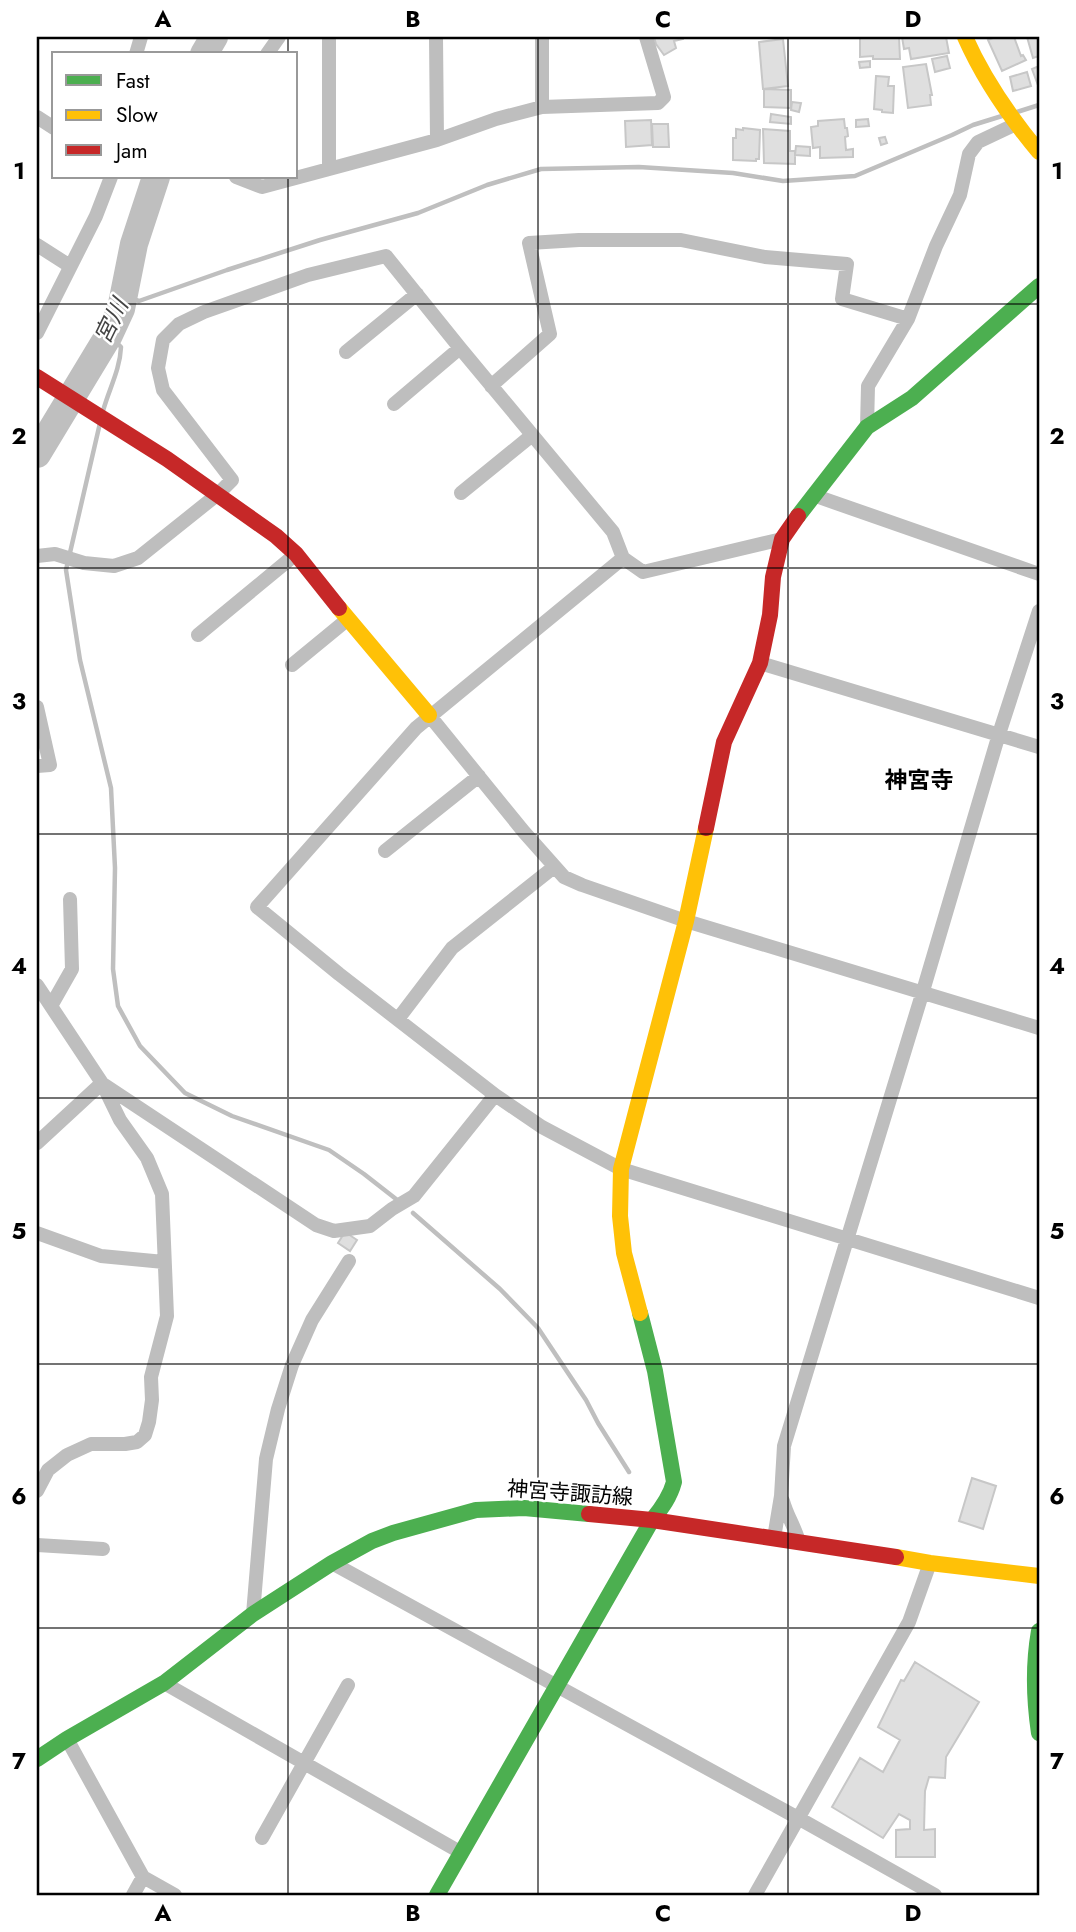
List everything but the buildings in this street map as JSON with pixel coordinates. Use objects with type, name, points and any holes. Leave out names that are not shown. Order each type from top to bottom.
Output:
[{"type":"street","points":[[268,52],[279,37]]},
{"type":"street","points":[[329,37],[329,169]]},
{"type":"street","points":[[436,37],[437,140]]},
{"type":"street","points":[[542,37],[542,107]]},
{"type":"street","points":[[298,177],[437,140],[496,119],[542,107],[658,103],[664,97],[646,37]]},
{"type":"street","points":[[965,37],[981,74],[1002,106],[1039,152]]},
{"type":"street","points":[[37,117],[52,127]]},
{"type":"street","points":[[867,427],[868,386],[908,319],[936,246],[960,195],[969,155],[978,142],[1014,122]]},
{"type":"street","points":[[37,333],[96,216],[111,178]]},
{"type":"street","points":[[238,178],[261,187],[295,178]]},
{"type":"street","points":[[491,386],[550,334],[529,243],[681,240],[765,257],[847,264],[842,299],[908,319]]},
{"type":"street","points":[[37,245],[70,266]]},
{"type":"street","points":[[37,556],[55,555],[84,563],[114,566],[138,558],[232,480],[163,390],[158,368],[159,353],[163,340],[179,324],[204,312],[308,275],[386,256],[531,436],[613,532],[623,558],[643,572],[782,539]]},
{"type":"street","points":[[437,1895],[652,1520],[667,1503],[674,1482],[655,1371],[624,1253],[620,1216],[621,1170],[685,920],[724,742],[760,663],[770,615],[773,577],[782,539],[867,427],[912,398],[1039,286]]},
{"type":"street","points":[[346,352],[417,294]]},
{"type":"street","points":[[394,404],[460,348]]},
{"type":"street","points":[[37,377],[167,459],[276,536],[296,554],[564,877],[685,920],[1039,1028]]},
{"type":"street","points":[[461,493],[531,436]]},
{"type":"street","points":[[813,495],[1039,574]]},
{"type":"street","points":[[198,635],[296,554]]},
{"type":"street","points":[[623,558],[429,715],[257,907],[495,1095],[542,1127],[621,1170],[1039,1298]]},
{"type":"street","points":[[774,1538],[781,1496],[784,1446],[999,734],[1039,611]]},
{"type":"street","points":[[292,665],[348,619]]},
{"type":"street","points":[[760,663],[1039,747]]},
{"type":"street","points":[[37,707],[50,765],[37,766]]},
{"type":"street","points":[[385,851],[479,776]]},
{"type":"street","points":[[398,1019],[452,948],[554,867]]},
{"type":"street","points":[[51,1006],[72,969],[70,899]]},
{"type":"street","points":[[37,985],[102,1083],[120,1120],[147,1158],[162,1194],[167,1316],[151,1377],[152,1400],[145,1435],[137,1442],[125,1444],[90,1444],[67,1455],[48,1470],[37,1491]]},
{"type":"street","points":[[102,1083],[316,1225],[334,1231],[370,1226],[414,1196],[495,1095]]},
{"type":"street","points":[[37,1143],[102,1083]]},
{"type":"street","points":[[37,1233],[101,1256],[164,1262]]},
{"type":"street","points":[[253,1614],[266,1459],[278,1409],[292,1364],[312,1321],[349,1261]]},
{"type":"street","points":[[781,1496],[799,1542]]},
{"type":"street","name":"神宮寺諏訪線","points":[[37,1759],[164,1683],[253,1614],[332,1563],[393,1533],[476,1510],[524,1508],[652,1520],[930,1563],[1039,1576]]},
{"type":"street","points":[[37,1545],[103,1549]]},
{"type":"street","points":[[332,1563],[935,1895]]},
{"type":"street","points":[[755,1895],[909,1622],[930,1563]]},
{"type":"street","points":[[1039,1631],[1034,1669],[1039,1733]]},
{"type":"street","points":[[164,1683],[460,1852]]},
{"type":"street","points":[[262,1839],[348,1685]]},
{"type":"street","points":[[67,1739],[143,1877],[175,1895]]},
{"type":"street","points":[[133,1895],[143,1877]]},
{"type":"waterway","name":"宮川","points":[[205,52],[214,37]]},
{"type":"waterway","points":[[1017,112],[1039,105]]},
{"type":"waterway","points":[[124,296],[139,301],[320,240],[418,213],[487,185],[541,169],[639,167],[733,173],[783,181],[855,176],[973,125],[1002,116]]},
{"type":"waterway","name":"宮川","points":[[37,454],[109,335],[121,309],[134,244],[156,178]]},
{"type":"waterway","points":[[103,411],[121,347],[109,335]]},
{"type":"waterway","points":[[100,423],[66,570],[80,660],[111,788],[115,868],[113,969],[118,1006],[140,1046],[185,1093],[232,1116],[329,1150],[396,1199]]},
{"type":"waterway","points":[[413,1213],[500,1289],[538,1328],[586,1400],[629,1472]]},
{"type":"traffic: fast","points":[[798,516],[867,427],[912,398],[1039,286]]},
{"type":"traffic: fast","points":[[437,1895],[652,1520],[665,1502],[674,1482],[655,1371],[640,1313]]},
{"type":"traffic: fast","points":[[37,1759],[164,1683],[253,1614],[332,1563],[372,1541],[476,1510],[524,1508],[589,1514]]},
{"type":"traffic: fast","points":[[1039,1631],[1035,1682],[1039,1733]]},
{"type":"traffic: slow","points":[[965,37],[998,97],[1039,152]]},
{"type":"traffic: slow","points":[[339,608],[429,715]]},
{"type":"traffic: slow","points":[[640,1313],[624,1253],[620,1216],[621,1169],[686,921],[706,828]]},
{"type":"traffic: slow","points":[[896,1557],[1039,1576]]},
{"type":"traffic: jam","points":[[37,377],[167,459],[276,536],[296,554],[339,608]]},
{"type":"traffic: jam","points":[[706,828],[724,742],[760,663],[770,615],[773,577],[782,539],[798,516]]},
{"type":"traffic: jam","points":[[589,1514],[652,1520],[896,1557]]},
{"type":"district","name":"神宮寺","points":[[919,780]]}]
